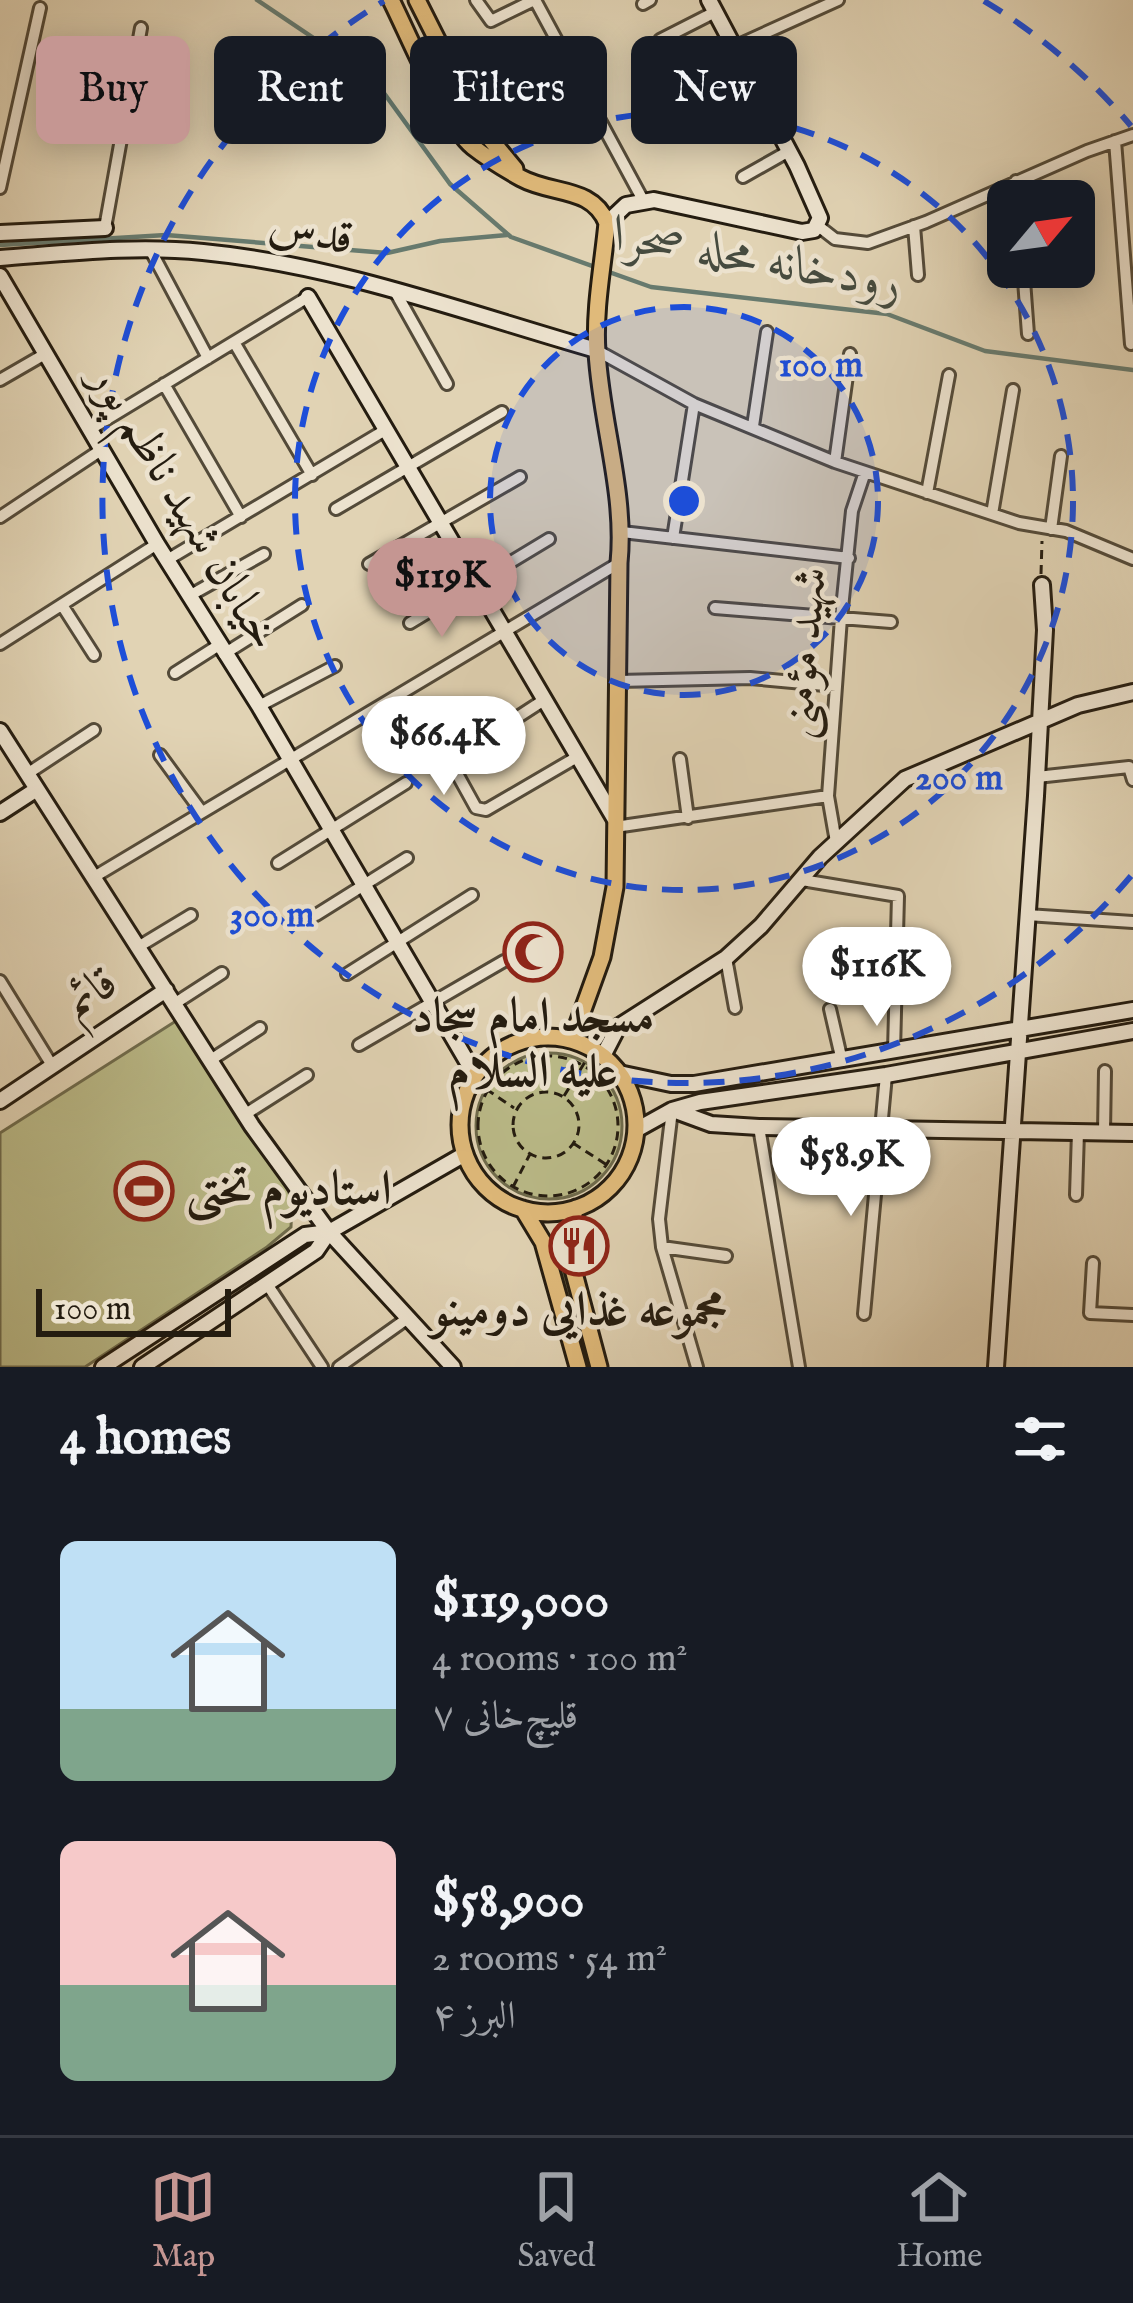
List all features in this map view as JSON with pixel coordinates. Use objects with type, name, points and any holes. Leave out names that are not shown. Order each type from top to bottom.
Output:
[{"type":"main road","points":[[392,0],[434,87],[470,145],[525,181],[587,197],[601,208],[607,224],[596,350],[622,532],[615,886],[602,957],[572,1040]]},
{"type":"main road","points":[[417,0],[482,130],[525,181]]},
{"type":"main road","points":[[545,1036],[572,1040],[602,1056],[619,1073],[634,1109],[631,1155],[618,1178],[600,1196],[576,1208],[550,1213],[523,1209],[498,1198],[478,1178],[465,1154],[460,1127],[464,1100],[483,1084],[494,1055],[518,1042],[545,1036]]},
{"type":"main road","points":[[576,1208],[565,1239],[599,1367]]},
{"type":"main road","points":[[523,1209],[543,1243],[578,1367]]},
{"type":"street","points":[[476,0],[491,21],[535,0],[554,36]]},
{"type":"street","points":[[771,36],[838,0]]},
{"type":"street","points":[[666,36],[712,6],[728,36]]},
{"type":"street","points":[[0,188],[40,8]]},
{"type":"street","points":[[0,233],[105,228],[141,28]]},
{"type":"street","points":[[607,135],[644,202]]},
{"type":"street","points":[[1021,180],[1133,135]]},
{"type":"street","points":[[1115,141],[1131,344]]},
{"type":"street","points":[[607,224],[626,205],[644,202],[802,232],[814,230],[820,218],[816,205],[785,144]]},
{"type":"street","points":[[743,177],[789,152]]},
{"type":"street","points":[[817,225],[835,239],[868,242],[987,195]]},
{"type":"street","points":[[914,226],[918,274]]},
{"type":"street","points":[[42,231],[44,255]]},
{"type":"street","name":"قدس","points":[[0,259],[110,249],[199,251],[288,263],[596,350]]},
{"type":"street","points":[[152,251],[208,358]]},
{"type":"street","name":"خیابان شهید ناظم پور","points":[[0,276],[483,1084]]},
{"type":"street","points":[[1025,288],[1028,334]]},
{"type":"street","points":[[397,293],[447,384]]},
{"type":"street","points":[[89,430],[308,296],[614,823],[688,818],[828,796]]},
{"type":"street","points":[[753,427],[767,332]]},
{"type":"street","points":[[234,342],[313,475]]},
{"type":"street","points":[[596,350],[694,404],[836,462],[1133,559]]},
{"type":"street","points":[[0,380],[45,354]]},
{"type":"street","points":[[836,462],[850,354]]},
{"type":"street","points":[[927,493],[949,375]]},
{"type":"street","points":[[164,384],[242,518]]},
{"type":"street","points":[[992,514],[1013,390]]},
{"type":"street","points":[[674,538],[694,404]]},
{"type":"street","points":[[336,509],[502,412]]},
{"type":"street","points":[[167,560],[387,430]]},
{"type":"street","points":[[1,514],[101,450]]},
{"type":"street","points":[[1047,528],[1061,456]]},
{"type":"street","name":"شهید مؤمنی","points":[[836,842],[828,796],[841,617],[853,511],[865,472]]},
{"type":"street","points":[[369,563],[520,477]]},
{"type":"street","points":[[622,532],[849,558]]},
{"type":"street","points":[[410,622],[549,539]]},
{"type":"street","points":[[0,644],[157,544]]},
{"type":"street","points":[[189,596],[264,554]]},
{"type":"street","points":[[94,877],[619,563]]},
{"type":"street","points":[[996,1367],[1037,777],[1045,630],[1042,585]]},
{"type":"street","points":[[62,605],[94,655]]},
{"type":"street","points":[[175,673],[302,605]]},
{"type":"street","points":[[715,608],[891,622]]},
{"type":"street","points":[[259,706],[335,666]]},
{"type":"street","points":[[618,681],[750,678],[836,686]]},
{"type":"street","points":[[602,1056],[618,1027],[726,958],[836,842],[905,779],[1078,705],[1133,692]]},
{"type":"street","points":[[544,700],[450,761],[476,808],[487,810],[577,757]]},
{"type":"street","points":[[27,774],[94,730]]},
{"type":"street","points":[[0,731],[244,1114],[329,1232],[453,1367]]},
{"type":"street","points":[[160,755],[201,811]]},
{"type":"street","points":[[680,759],[688,818]]},
{"type":"street","points":[[1037,777],[1129,767],[1133,780]]},
{"type":"street","points":[[278,862],[406,783]]},
{"type":"street","points":[[0,814],[37,789]]},
{"type":"street","points":[[316,915],[407,858]]},
{"type":"street","points":[[802,880],[898,896],[894,1051]]},
{"type":"street","points":[[347,974],[472,895]]},
{"type":"street","points":[[138,947],[191,915]]},
{"type":"street","points":[[1027,915],[1133,922]]},
{"type":"street","points":[[726,958],[735,1008]]},
{"type":"street","points":[[359,1045],[504,961]]},
{"type":"street","points":[[170,997],[222,973]]},
{"type":"street","points":[[0,981],[53,1066]]},
{"type":"street","name":"قائم","points":[[0,1101],[170,997]]},
{"type":"street","points":[[830,1009],[842,1060]]},
{"type":"street","points":[[619,1073],[694,1084],[1133,1010]]},
{"type":"street","points":[[209,1061],[260,1028]]},
{"type":"street","points":[[636,1130],[672,1110],[700,1102],[1133,1031]]},
{"type":"street","points":[[1104,1132],[1105,1070]]},
{"type":"street","points":[[244,1114],[307,1075]]},
{"type":"street","points":[[864,1314],[886,1075]]},
{"type":"street","points":[[672,1110],[712,1124],[759,1127],[1133,1133]]},
{"type":"street","points":[[672,1110],[658,1219],[697,1367]]},
{"type":"street","points":[[759,1127],[799,1367]]},
{"type":"street","points":[[1076,1195],[1078,1132]]},
{"type":"street","points":[[103,1367],[305,1235],[329,1232],[465,1154]]},
{"type":"street","points":[[142,1367],[161,1362],[316,1251],[329,1232]]},
{"type":"street","points":[[662,1247],[726,1256]]},
{"type":"street","points":[[1093,1263],[1090,1313],[1133,1315]]},
{"type":"street","points":[[267,1284],[322,1367]]},
{"type":"street","points":[[339,1367],[408,1318]]},
{"type":"path","points":[[1042,585],[1047,528]]},
{"type":"path","points":[[555,1057],[583,1063],[602,1083],[615,1107],[617,1134],[608,1166],[569,1193],[542,1196],[513,1188],[494,1172],[481,1148],[478,1120],[483,1084],[528,1059],[555,1057]]},
{"type":"path","points":[[563,1097],[583,1063]]},
{"type":"path","points":[[483,1084],[516,1111]]},
{"type":"path","points":[[541,1092],[563,1097],[578,1116],[573,1143],[551,1158],[530,1154],[514,1134],[516,1111],[541,1092]]},
{"type":"path","points":[[573,1143],[608,1166]]},
{"type":"path","points":[[513,1188],[530,1154]]},
{"type":"green space","name":"استادیوم تختی","points":[[179,1019],[284,1181],[292,1200],[291,1227],[85,1367],[0,1367],[0,1133]]},
{"type":"green space","points":[[549,1053],[577,1058],[601,1074],[617,1098],[622,1126],[617,1154],[601,1178],[577,1194],[549,1199],[521,1194],[497,1178],[481,1154],[476,1126],[481,1098],[497,1074],[521,1058]]},
{"type":"green space","points":[[552,1251],[556,1251],[592,1367],[583,1367]]},
{"type":"waterway","name":"رودخانه محله صحرا","points":[[257,0],[373,78],[450,184],[511,237],[651,287],[887,314],[985,351],[1133,370]]},
{"type":"waterway","points":[[0,245],[166,235],[387,253],[440,241],[507,235]]},
{"type":"place","name":"مسجد امام سجاد علیه السلام","points":[[533,952]]},
{"type":"place","name":"استادیوم تختی","points":[[144,1191]]},
{"type":"place","name":"مجموعه غذایى دومینو","points":[[579,1246]]}]
